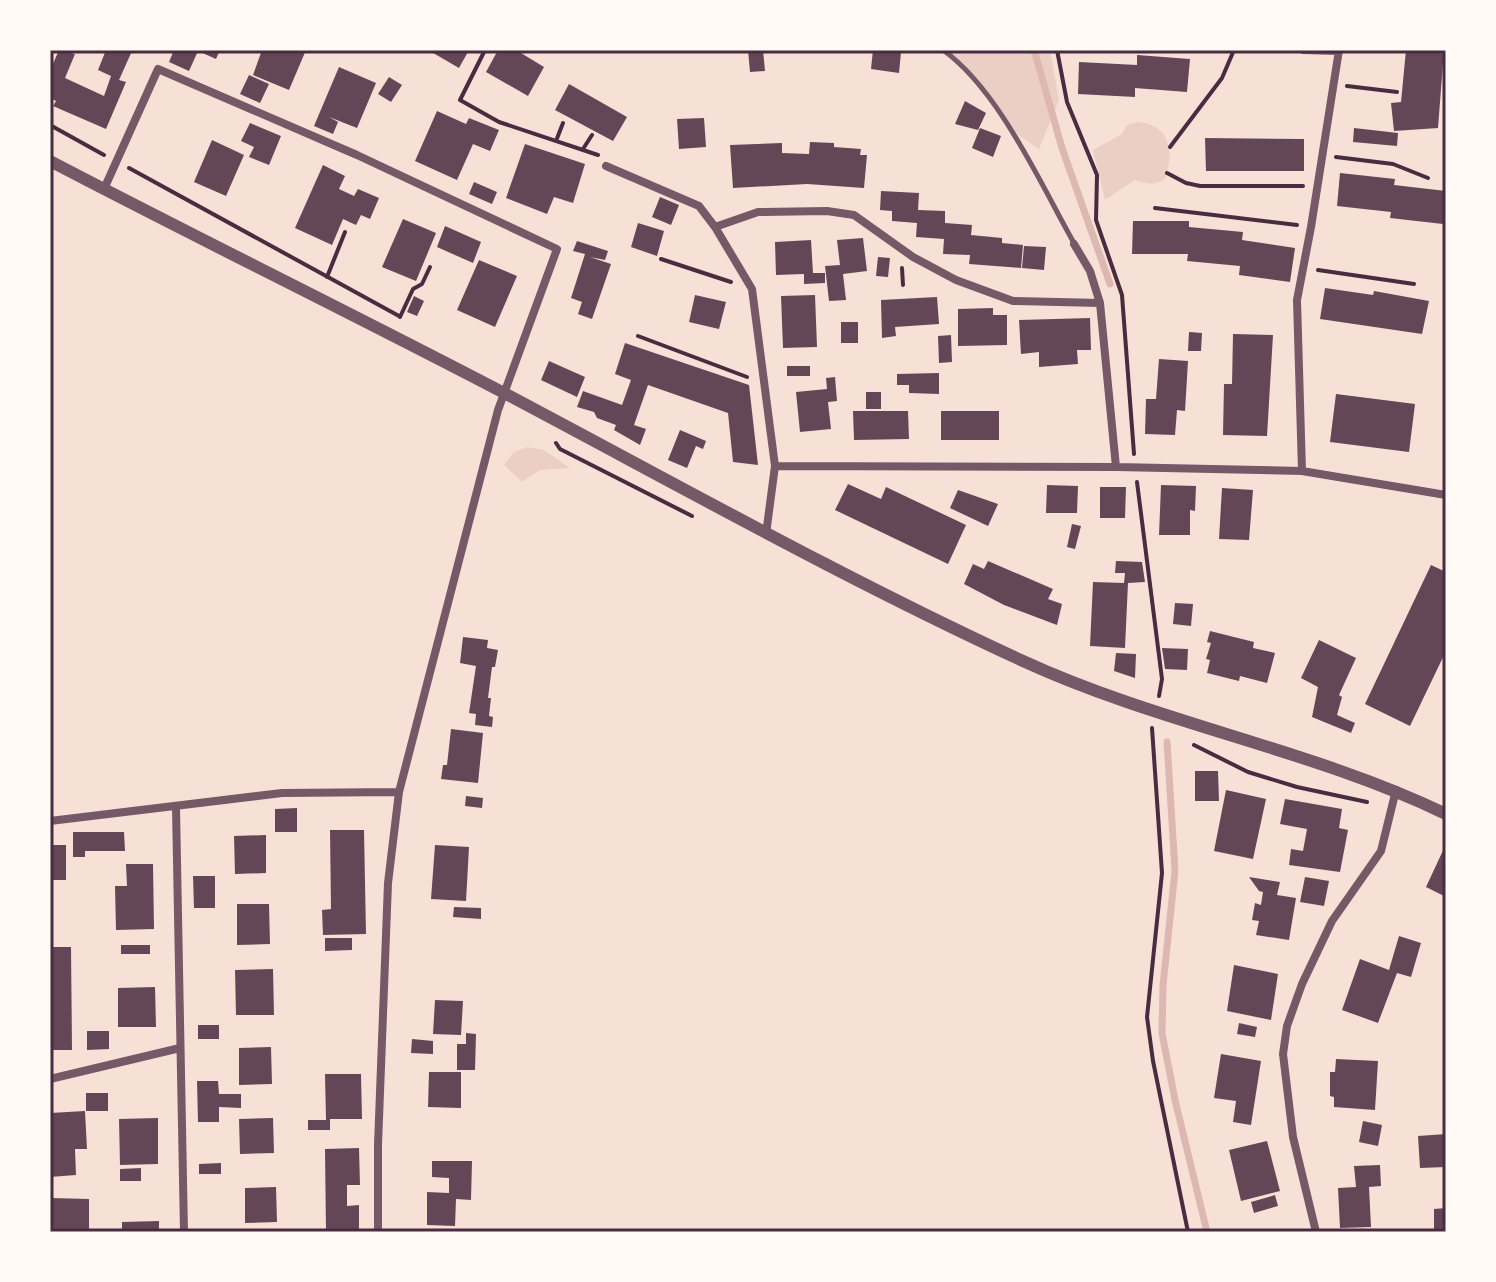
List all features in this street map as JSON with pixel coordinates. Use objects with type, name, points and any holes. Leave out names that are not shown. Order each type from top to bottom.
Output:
[{"type":"street","points":[[1302,471],[1297,300],[1338,51],[1303,50]]},
{"type":"street","points":[[104,189],[158,69],[357,155],[557,249],[504,393],[399,792],[388,883],[378,1145],[378,1232]]},
{"type":"street","points":[[50,161],[504,393],[766,534],[1027,663],[1156,714],[1396,790],[1446,814]]},
{"type":"street","points":[[606,166],[699,206],[752,289],[775,466],[766,534]]},
{"type":"street","points":[[715,227],[758,212],[827,211],[854,215],[913,257],[956,280],[1013,301],[1100,303]]},
{"type":"street","points":[[1074,244],[1090,271],[1100,303],[1116,467]]},
{"type":"street","points":[[775,466],[1135,467],[1302,471],[1446,495]]},
{"type":"street","points":[[1316,1232],[1293,1137],[1283,1054],[1287,1026],[1302,984],[1332,921],[1381,851],[1396,790]]},
{"type":"street","points":[[50,821],[282,793],[399,792]]},
{"type":"street","points":[[176,808],[184,1232]]},
{"type":"street","points":[[50,1079],[180,1048]]},
{"type":"lane","points":[[943,50],[980,87],[1010,129],[1074,244]]},
{"type":"path","points":[[485,50],[460,100],[499,122],[605,157],[606,166]]},
{"type":"path","points":[[1057,50],[1067,102],[1097,175],[1096,220],[1122,295],[1135,467],[1162,679],[1151,729],[1162,873],[1147,1017],[1188,1232]]},
{"type":"path","points":[[1170,147],[1222,78],[1234,50]]},
{"type":"path","points":[[1333,85],[1397,92]]},
{"type":"path","points":[[556,141],[563,123]]},
{"type":"path","points":[[50,125],[412,323]]},
{"type":"path","points":[[583,149],[592,135]]},
{"type":"path","points":[[1322,155],[1393,164],[1428,178]]},
{"type":"path","points":[[1167,173],[1200,186],[1318,186]]},
{"type":"path","points":[[1155,208],[1311,227]]},
{"type":"path","points":[[327,277],[345,232]]},
{"type":"path","points":[[661,259],[752,289]]},
{"type":"path","points":[[400,317],[413,289],[422,284],[430,267]]},
{"type":"path","points":[[1304,267],[1414,284]]},
{"type":"path","points":[[638,336],[764,383]]},
{"type":"shaded area","points":[[943,50],[1050,50],[1059,100],[1039,149],[1010,129],[980,86]]},
{"type":"shaded area","points":[[1137,122],[1157,128],[1167,141],[1169,159],[1165,179],[1150,184],[1135,180],[1105,200],[1093,150],[1122,134],[1127,125]]},
{"type":"shaded area","points":[[527,447],[544,450],[570,468],[540,470],[522,482],[504,465],[514,452]]},
{"type":"building","points":[[59,50],[75,54],[65,78],[104,96],[111,76],[98,70],[106,50],[132,51],[119,80],[126,82],[106,129],[53,106],[56,101],[50,98],[50,65]]},
{"type":"building","points":[[174,50],[220,50],[216,59],[198,51],[189,71],[169,62]]},
{"type":"building","points":[[262,50],[306,50],[289,90],[253,75]]},
{"type":"building","points":[[428,50],[469,50],[459,68]]},
{"type":"building","points":[[498,50],[516,50],[544,67],[528,96],[486,72]]},
{"type":"building","points":[[748,50],[763,50],[765,71],[750,72]]},
{"type":"building","points":[[873,50],[901,52],[899,73],[871,69]]},
{"type":"building","points":[[1406,50],[1444,50],[1438,128],[1394,131],[1391,103],[1401,102]]},
{"type":"building","points":[[1137,55],[1190,59],[1187,92],[1135,88],[1135,97],[1078,94],[1079,62],[1137,65]]},
{"type":"building","points":[[339,67],[376,83],[357,128],[329,117],[338,122],[333,134],[314,126]]},
{"type":"building","points":[[249,75],[269,84],[260,103],[240,94]]},
{"type":"building","points":[[389,77],[402,85],[391,102],[378,94]]},
{"type":"building","points":[[569,84],[627,117],[613,141],[555,110]]},
{"type":"building","points":[[965,101],[986,113],[978,130],[955,124]]},
{"type":"building","points":[[437,111],[466,124],[469,118],[499,130],[490,151],[473,144],[457,180],[415,161]]},
{"type":"building","points":[[704,118],[706,147],[679,149],[677,119]]},
{"type":"building","points":[[250,123],[281,136],[269,165],[249,157],[254,147],[241,141]]},
{"type":"building","points":[[980,128],[1001,136],[993,157],[972,148]]},
{"type":"building","points":[[1354,128],[1398,133],[1397,146],[1353,142]]},
{"type":"building","points":[[1205,138],[1304,139],[1304,171],[1206,171]]},
{"type":"building","points":[[212,140],[244,155],[226,196],[194,182]]},
{"type":"building","points":[[810,142],[861,149],[860,155],[867,155],[864,188],[807,184],[733,188],[730,145],[782,143],[782,153],[809,154]]},
{"type":"building","points":[[525,144],[585,164],[573,203],[554,197],[547,214],[506,198]]},
{"type":"building","points":[[323,165],[345,176],[339,189],[354,196],[358,189],[379,198],[370,219],[361,215],[356,225],[343,219],[332,245],[295,228]]},
{"type":"building","points":[[1340,173],[1395,179],[1394,185],[1446,191],[1443,224],[1390,218],[1391,212],[1337,206]]},
{"type":"building","points":[[474,182],[497,192],[492,204],[469,194]]},
{"type":"building","points":[[881,191],[919,193],[918,210],[945,211],[945,223],[972,225],[971,235],[1002,238],[1002,243],[1023,245],[1021,268],[969,264],[970,255],[943,254],[944,239],[916,237],[917,223],[892,221],[892,211],[880,210]]},
{"type":"building","points":[[660,197],[679,205],[671,225],[652,217]]},
{"type":"building","points":[[403,219],[436,233],[416,281],[382,267]]},
{"type":"building","points":[[1133,221],[1189,221],[1189,227],[1243,232],[1242,240],[1295,248],[1290,282],[1239,275],[1240,266],[1187,261],[1188,254],[1132,254]]},
{"type":"building","points":[[638,223],[664,231],[657,256],[631,247]]},
{"type":"building","points":[[445,226],[481,242],[473,263],[437,247]]},
{"type":"building","points":[[863,238],[867,271],[843,274],[846,300],[829,301],[825,266],[840,265],[837,240]]},
{"type":"building","points":[[811,240],[813,273],[825,273],[825,283],[804,284],[804,274],[776,275],[775,242]]},
{"type":"building","points":[[577,241],[608,251],[605,260],[590,257],[611,264],[592,319],[578,314],[582,302],[571,298],[585,254],[573,251]]},
{"type":"building","points":[[1024,246],[1046,247],[1044,270],[1022,268]]},
{"type":"building","points":[[878,257],[890,258],[888,277],[876,276]]},
{"type":"building","points":[[479,260],[517,276],[495,327],[457,310]]},
{"type":"building","points":[[1325,288],[1373,295],[1374,291],[1429,301],[1422,334],[1320,319]]},
{"type":"building","points":[[695,295],[726,302],[719,329],[689,322]]},
{"type":"building","points":[[815,295],[817,347],[783,348],[781,296]]},
{"type":"building","points":[[414,296],[424,301],[417,316],[407,312]]},
{"type":"building","points":[[937,297],[939,324],[895,327],[896,336],[882,338],[881,300]]},
{"type":"building","points":[[993,308],[993,315],[1007,315],[1007,345],[958,346],[958,309]]},
{"type":"building","points":[[1090,318],[1091,350],[1077,350],[1078,364],[1039,367],[1039,352],[1021,354],[1019,320]]},
{"type":"building","points":[[841,322],[858,322],[858,343],[841,343]]},
{"type":"building","points":[[1189,332],[1202,333],[1201,351],[1188,351]]},
{"type":"building","points":[[1233,334],[1273,335],[1267,436],[1223,435],[1224,384],[1232,384]]},
{"type":"building","points":[[951,335],[952,362],[939,363],[938,336]]},
{"type":"building","points":[[625,343],[749,385],[758,465],[733,462],[728,413],[648,385],[634,425],[646,429],[640,445],[614,430],[616,425],[597,418],[594,412],[577,407],[583,391],[622,405],[631,380],[615,374]]},
{"type":"building","points":[[1159,359],[1188,361],[1185,411],[1177,410],[1175,435],[1145,434],[1146,399],[1156,399]]},
{"type":"building","points":[[549,361],[585,377],[577,397],[541,380]]},
{"type":"building","points":[[787,366],[810,366],[810,376],[787,376]]},
{"type":"building","points":[[939,373],[939,394],[909,393],[909,385],[897,385],[897,374]]},
{"type":"building","points":[[835,377],[837,401],[828,402],[831,429],[800,432],[796,392],[827,389],[826,378]]},
{"type":"building","points":[[866,392],[881,392],[881,409],[866,409]]},
{"type":"building","points":[[1336,394],[1415,404],[1409,452],[1330,442]]},
{"type":"building","points":[[853,411],[908,411],[909,439],[854,440]]},
{"type":"building","points":[[941,411],[999,411],[999,440],[941,440]]},
{"type":"building","points":[[680,430],[706,441],[703,449],[696,446],[687,468],[668,460]]},
{"type":"building","points":[[848,484],[881,499],[886,487],[966,525],[948,564],[835,510]]},
{"type":"building","points":[[1047,485],[1078,486],[1077,513],[1046,513]]},
{"type":"building","points":[[1161,485],[1196,486],[1195,511],[1190,510],[1190,535],[1159,535]]},
{"type":"building","points":[[1100,487],[1126,487],[1125,518],[1100,518]]},
{"type":"building","points":[[1222,488],[1253,490],[1249,540],[1219,539]]},
{"type":"building","points":[[958,490],[998,504],[988,526],[950,508]]},
{"type":"building","points":[[1072,524],[1081,526],[1075,549],[1067,547]]},
{"type":"building","points":[[988,561],[1053,589],[1048,599],[1062,604],[1057,625],[1004,605],[964,584],[973,564],[984,569]]},
{"type":"building","points":[[1116,561],[1142,562],[1145,582],[1128,583],[1125,648],[1090,646],[1093,582],[1124,583],[1125,573],[1115,573]]},
{"type":"building","points":[[1431,565],[1446,572],[1446,651],[1410,726],[1365,704]]},
{"type":"building","points":[[1175,603],[1193,604],[1191,626],[1173,624]]},
{"type":"building","points":[[1210,631],[1254,642],[1253,648],[1275,653],[1267,683],[1240,676],[1239,681],[1207,673]]},
{"type":"building","points":[[463,637],[488,640],[487,648],[498,650],[495,667],[492,667],[488,698],[491,698],[489,716],[493,717],[492,727],[475,725],[476,714],[469,713],[476,666],[460,663]]},
{"type":"building","points":[[1319,640],[1356,658],[1339,695],[1342,697],[1337,715],[1355,723],[1351,733],[1312,717],[1318,687],[1301,678]]},
{"type":"building","points":[[1162,648],[1188,649],[1187,670],[1165,669]]},
{"type":"building","points":[[1116,653],[1136,654],[1135,678],[1114,671]]},
{"type":"building","points":[[451,729],[483,733],[478,783],[441,779],[443,765],[447,765]]},
{"type":"building","points":[[1195,771],[1218,771],[1219,801],[1195,801]]},
{"type":"building","points":[[1226,790],[1266,799],[1253,859],[1214,851]]},
{"type":"building","points":[[466,796],[483,798],[482,808],[465,806]]},
{"type":"building","points":[[1285,799],[1342,809],[1339,828],[1348,830],[1340,872],[1289,865],[1291,849],[1303,851],[1307,829],[1280,824]]},
{"type":"building","points":[[297,808],[297,832],[275,832],[275,809]]},
{"type":"building","points":[[330,830],[364,830],[366,934],[323,935],[322,910],[331,909]]},
{"type":"building","points":[[73,832],[124,832],[125,851],[85,851],[85,857],[73,857]]},
{"type":"building","points":[[266,835],[266,873],[235,874],[234,836]]},
{"type":"building","points":[[1446,844],[1446,897],[1426,887]]},
{"type":"building","points":[[50,845],[66,845],[66,880],[50,880]]},
{"type":"building","points":[[435,845],[469,847],[466,901],[431,899]]},
{"type":"building","points":[[126,864],[153,864],[154,929],[116,930],[115,886],[127,886]]},
{"type":"building","points":[[193,876],[215,876],[215,908],[194,908]]},
{"type":"building","points":[[1249,877],[1280,882],[1277,895],[1296,898],[1289,940],[1256,935],[1259,921],[1252,920],[1255,903],[1261,905],[1263,892]]},
{"type":"building","points":[[1305,877],[1329,881],[1324,906],[1300,902]]},
{"type":"building","points":[[237,904],[269,904],[270,944],[237,945]]},
{"type":"building","points":[[454,907],[481,908],[481,919],[453,917]]},
{"type":"building","points":[[1399,936],[1421,943],[1411,977],[1397,973],[1378,1023],[1342,1010],[1360,959],[1389,970]]},
{"type":"building","points":[[325,938],[352,938],[352,950],[325,951]]},
{"type":"building","points":[[121,945],[150,945],[150,954],[121,954]]},
{"type":"building","points":[[50,947],[71,947],[72,1050],[50,1050]]},
{"type":"building","points":[[1234,965],[1278,974],[1271,1020],[1227,1011]]},
{"type":"building","points":[[273,969],[274,1015],[236,1015],[235,970]]},
{"type":"building","points":[[155,987],[156,1027],[118,1027],[118,988]]},
{"type":"building","points":[[435,1000],[463,1001],[461,1035],[433,1034]]},
{"type":"building","points":[[1239,1023],[1257,1027],[1255,1037],[1237,1034]]},
{"type":"building","points":[[198,1025],[219,1025],[219,1039],[198,1039]]},
{"type":"building","points":[[87,1031],[109,1031],[109,1049],[87,1050]]},
{"type":"building","points":[[466,1033],[476,1034],[475,1070],[457,1070],[457,1044],[466,1044]]},
{"type":"building","points":[[412,1039],[433,1041],[433,1054],[411,1053]]},
{"type":"building","points":[[271,1047],[272,1084],[239,1085],[239,1048]]},
{"type":"building","points":[[1221,1054],[1261,1061],[1251,1125],[1233,1122],[1236,1101],[1214,1098]]},
{"type":"building","points":[[1336,1059],[1378,1061],[1375,1110],[1334,1107],[1334,1097],[1330,1096],[1330,1072],[1335,1072]]},
{"type":"building","points":[[429,1072],[461,1072],[461,1108],[428,1107]]},
{"type":"building","points":[[325,1074],[361,1074],[362,1119],[330,1119],[330,1130],[308,1130],[308,1120],[326,1120]]},
{"type":"building","points":[[197,1081],[218,1081],[219,1094],[241,1094],[241,1108],[219,1107],[219,1122],[198,1122]]},
{"type":"building","points":[[86,1093],[108,1093],[108,1111],[86,1111]]},
{"type":"building","points":[[85,1111],[87,1149],[75,1149],[76,1175],[50,1177],[50,1113]]},
{"type":"building","points":[[158,1118],[158,1164],[120,1165],[119,1119]]},
{"type":"building","points":[[273,1118],[274,1153],[240,1154],[239,1119]]},
{"type":"building","points":[[1363,1121],[1382,1125],[1378,1146],[1359,1142]]},
{"type":"building","points":[[1446,1134],[1446,1167],[1420,1168],[1418,1136]]},
{"type":"building","points":[[1267,1141],[1280,1191],[1241,1201],[1229,1150]]},
{"type":"building","points":[[359,1148],[360,1185],[347,1185],[347,1206],[359,1205],[359,1232],[326,1232],[325,1149]]},
{"type":"building","points":[[432,1161],[472,1161],[471,1200],[456,1199],[455,1226],[427,1225],[427,1192],[449,1193],[449,1178],[432,1177]]},
{"type":"building","points":[[221,1163],[221,1174],[199,1174],[199,1164]]},
{"type":"building","points":[[1380,1165],[1381,1186],[1369,1187],[1371,1227],[1340,1228],[1338,1188],[1356,1187],[1354,1166]]},
{"type":"building","points":[[141,1168],[141,1181],[120,1181],[120,1169]]},
{"type":"building","points":[[276,1187],[277,1222],[245,1223],[245,1188]]},
{"type":"building","points":[[1275,1195],[1278,1206],[1254,1213],[1251,1202]]},
{"type":"building","points":[[51,1198],[89,1199],[89,1232],[50,1232]]},
{"type":"building","points":[[1446,1208],[1446,1232],[1434,1232],[1434,1209]]},
{"type":"building","points":[[159,1221],[159,1232],[122,1232],[122,1222]]},
{"type":"waterway","points":[[1034,50],[1062,148],[1110,284]]},
{"type":"waterway","points":[[1167,742],[1175,871],[1163,985],[1162,1033],[1207,1232]]}]
